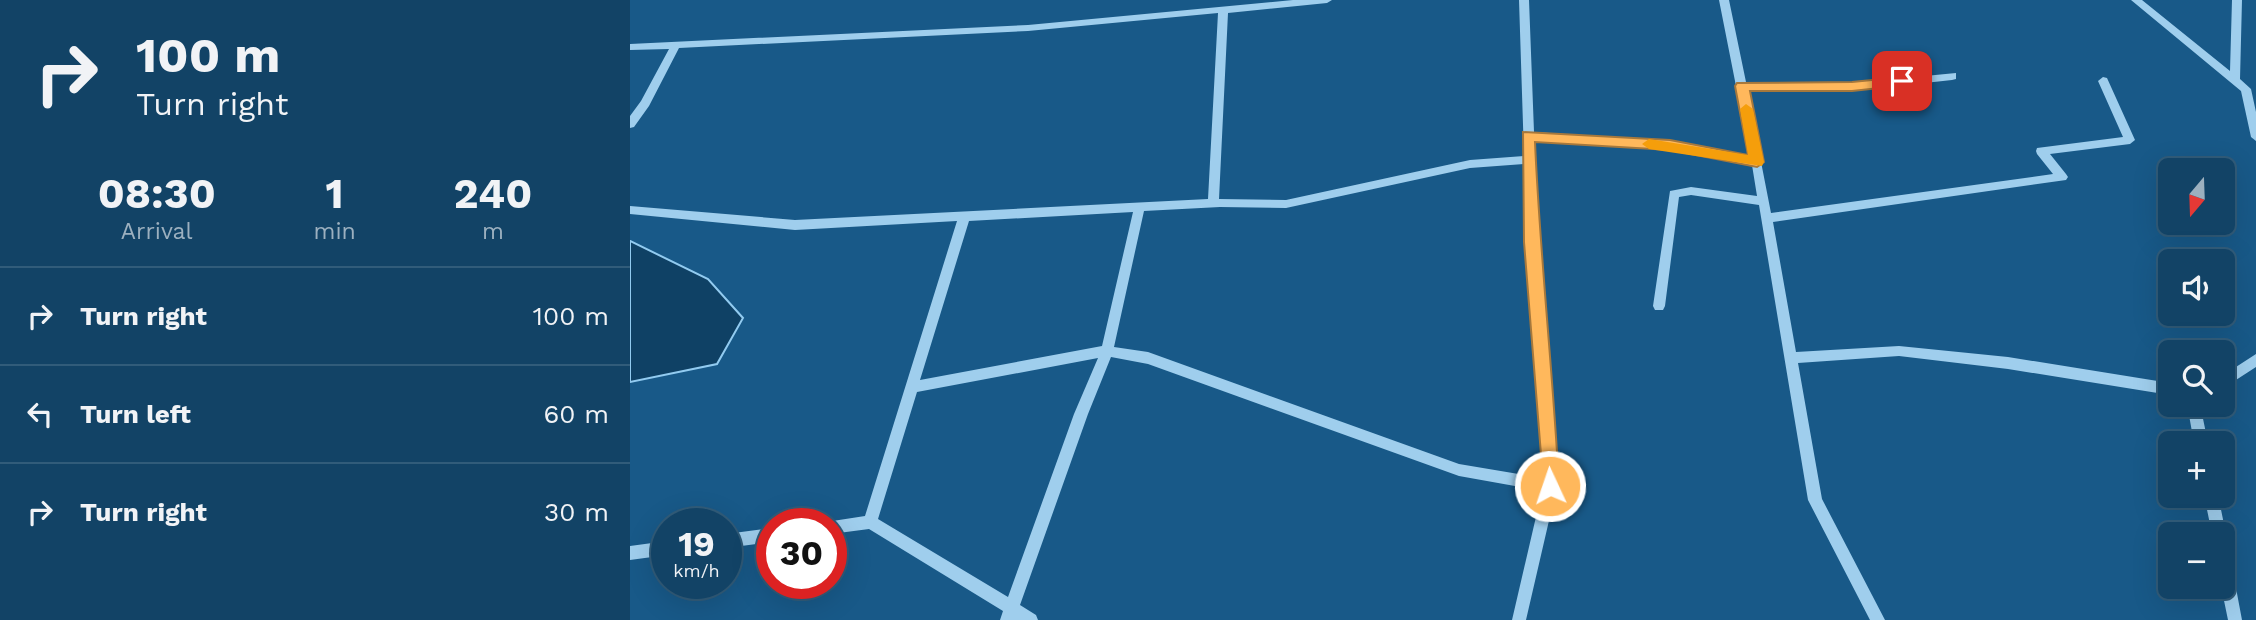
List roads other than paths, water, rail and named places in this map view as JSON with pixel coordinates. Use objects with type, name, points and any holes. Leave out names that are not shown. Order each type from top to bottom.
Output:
[{"type":"street","points":[[630,47],[1028,28],[1327,0]]},
{"type":"street","points":[[1519,620],[1550,486],[1545,384],[1532,242],[1524,0]]},
{"type":"street","points":[[1724,0],[1757,162],[1815,500],[1878,620]]},
{"type":"street","points":[[2136,0],[2246,89],[2256,137]]},
{"type":"street","points":[[2235,79],[2237,0]]},
{"type":"street","points":[[1213,203],[1223,9]]},
{"type":"street","points":[[630,124],[645,103],[675,46]]},
{"type":"street","points":[[1742,86],[1852,87],[1952,76]]},
{"type":"street","points":[[1766,218],[2062,177],[2041,151],[2130,140],[2103,81]]},
{"type":"street","points":[[1528,136],[1670,145],[1757,162]]},
{"type":"street","points":[[630,210],[795,225],[1140,206],[1286,204],[1470,164],[1529,160]]},
{"type":"street","points":[[1659,306],[1674,194],[1691,191],[1764,201]]},
{"type":"street","points":[[1009,614],[1081,414],[1107,351],[1140,206]]},
{"type":"street","points":[[870,522],[965,215]]},
{"type":"street","points":[[1791,358],[1885,350],[2008,363],[2158,387]]},
{"type":"street","points":[[913,387],[1107,351],[1148,358],[1186,370],[1398,450],[1459,470],[1550,486]]},
{"type":"street","points":[[2235,374],[2256,360]]},
{"type":"street","points":[[847,525],[870,522],[1009,614],[1031,620]]},
{"type":"street","points":[[632,556],[651,552]]},
{"type":"street","points":[[2231,599],[2235,620]]},
{"type":"water","points":[[630,241],[708,279],[743,318],[717,364],[630,382]]}]
